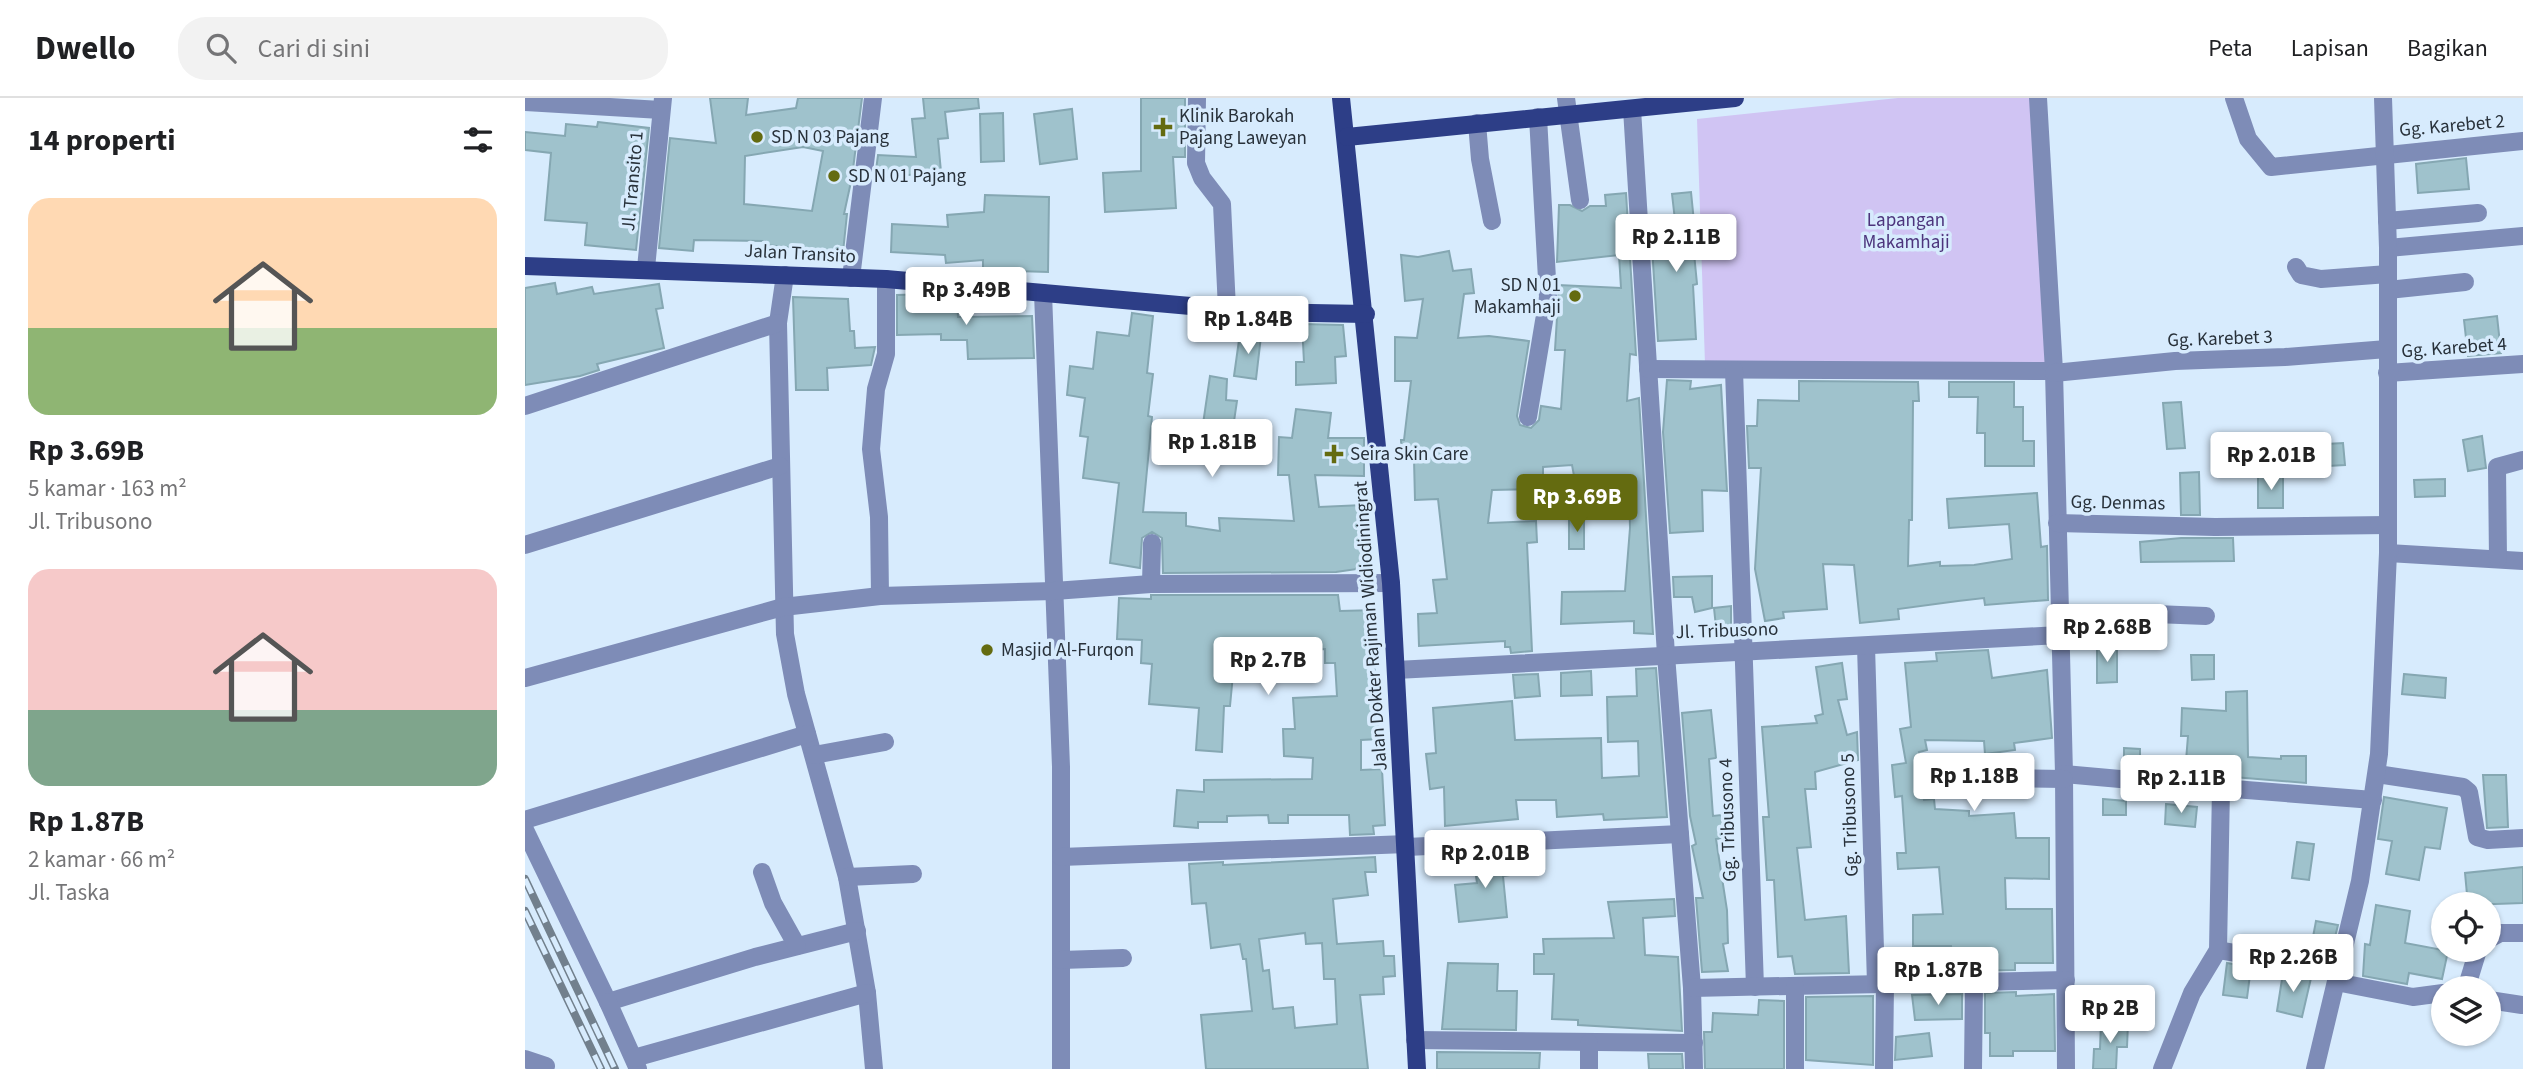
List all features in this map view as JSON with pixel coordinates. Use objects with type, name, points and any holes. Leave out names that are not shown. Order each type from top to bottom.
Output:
[{"type":"main road","name":"Jalan Dokter Rajiman Widiodiningrat","points":[[1341,98],[1366,314],[1391,583],[1417,1069]]},
{"type":"main road","points":[[1347,137],[1538,117],[1566,106],[1632,109],[1724,99]]},
{"type":"main road","name":"Jalan Transito","points":[[525,266],[646,268],[886,279],[1291,314],[1366,314]]},
{"type":"street","points":[[851,278],[873,98]]},
{"type":"street","points":[[1197,98],[1196,163],[1202,178],[1223,204],[1227,309]]},
{"type":"street","points":[[2038,98],[2054,372],[2064,777],[2066,1069]]},
{"type":"street","name":"Gg. Karebet 2","points":[[2234,98],[2248,139],[2271,167],[2386,153],[2523,141]]},
{"type":"street","points":[[2315,1069],[2360,881],[2377,774],[2388,553],[2388,248],[2383,98]]},
{"type":"street","points":[[525,102],[662,104]]},
{"type":"street","name":"Jl. Transito 1","points":[[646,268],[662,104]]},
{"type":"street","points":[[1566,106],[1580,200]]},
{"type":"street","points":[[1632,109],[1666,655],[1692,988],[1694,1069]]},
{"type":"street","points":[[1528,417],[1548,297],[1548,243],[1538,117]]},
{"type":"street","points":[[1477,123],[1480,159],[1492,221]]},
{"type":"street","points":[[2387,221],[2478,214]]},
{"type":"street","points":[[2388,248],[2523,236]]},
{"type":"street","points":[[2296,267],[2301,275],[2321,279],[2465,282]]},
{"type":"street","points":[[785,275],[778,323],[783,607],[789,662],[847,877],[867,993],[874,1069]]},
{"type":"street","points":[[880,597],[879,517],[871,449],[876,389],[886,354],[886,279]]},
{"type":"street","points":[[1043,293],[1061,857],[1061,1069]]},
{"type":"street","points":[[525,406],[778,323]]},
{"type":"street","name":"Gg. Karebet 3","points":[[1648,369],[2054,372],[2175,360],[2285,358],[2387,348]]},
{"type":"street","name":"Gg. Karebet 4","points":[[2387,373],[2523,364]]},
{"type":"street","name":"Gg. Tribusono 4","points":[[1734,370],[1755,987]]},
{"type":"street","points":[[2498,559],[2497,467],[2523,460]]},
{"type":"street","points":[[525,545],[780,466]]},
{"type":"street","name":"Gg. Denmas","points":[[2057,523],[2215,527],[2388,525]]},
{"type":"street","points":[[1151,584],[1152,543]]},
{"type":"street","points":[[2388,553],[2523,561]]},
{"type":"street","points":[[525,678],[783,607],[880,597],[1054,591],[1151,584],[1391,583]]},
{"type":"street","points":[[2059,616],[2129,613],[2206,616]]},
{"type":"street","name":"Jl. Tribusono","points":[[1397,670],[2060,635]]},
{"type":"street","name":"Gg. Tribusono 5","points":[[1866,646],[1884,1069]]},
{"type":"street","points":[[525,820],[807,734]]},
{"type":"street","points":[[814,755],[885,742]]},
{"type":"street","points":[[2377,774],[2463,787],[2469,792],[2477,838],[2523,838]]},
{"type":"street","points":[[1987,778],[2064,777],[2373,800]]},
{"type":"street","points":[[2161,1069],[2192,993],[2218,950],[2229,789]]},
{"type":"street","points":[[525,830],[636,1064],[867,993]]},
{"type":"street","points":[[1061,857],[1680,834]]},
{"type":"street","points":[[762,872],[773,903],[797,946]]},
{"type":"street","points":[[847,877],[913,874]]},
{"type":"street","points":[[608,1002],[857,931]]},
{"type":"street","points":[[2501,933],[2523,933]]},
{"type":"street","points":[[2218,950],[2337,976],[2413,997],[2431,995]]},
{"type":"street","points":[[1061,960],[1123,958]]},
{"type":"street","points":[[1692,988],[2066,980]]},
{"type":"street","points":[[1973,982],[1973,1069]]},
{"type":"street","points":[[1795,986],[1795,1069]]},
{"type":"street","points":[[2501,1002],[2522,1005]]},
{"type":"street","points":[[1415,1040],[1694,1043]]},
{"type":"street","points":[[1588,1043],[1589,1069]]},
{"type":"street","points":[[525,1059],[546,1066]]},
{"type":"green space","name":"Lapangan Makamhaji","points":[[1898,98],[2032,98],[2045,364],[1705,364],[1697,119]]},
{"type":"building","points":[[710,98],[748,98],[746,115],[796,108],[798,98],[862,98],[852,177],[844,214],[847,214],[843,252],[765,245],[765,241],[694,240],[693,251],[659,248],[670,138],[716,143]],"holes":[[[803,147],[823,151],[812,211],[744,204],[745,156]]]},
{"type":"building","points":[[923,98],[978,98],[979,108],[945,112],[948,138],[938,139],[941,172],[875,178],[878,155],[916,157],[912,119],[925,118]]},
{"type":"building","points":[[1141,98],[1185,98],[1185,157],[1173,157],[1176,208],[1105,212],[1103,173],[1141,171]]},
{"type":"building","points":[[1072,109],[1077,159],[1040,164],[1034,114]]},
{"type":"building","points":[[1003,113],[1004,161],[981,162],[980,114]]},
{"type":"building","points":[[598,122],[649,128],[636,250],[585,245],[587,223],[545,220],[551,153],[525,150],[525,132],[565,136],[566,124],[597,127]]},
{"type":"building","points":[[2466,158],[2469,189],[2418,193],[2416,164]]},
{"type":"building","points":[[1691,192],[1696,242],[1693,243],[1697,284],[1693,285],[1696,339],[1658,341],[1651,231],[1676,229],[1672,194]]},
{"type":"building","points":[[1626,193],[1636,355],[1630,354],[1627,401],[1639,398],[1653,634],[1634,633],[1634,621],[1561,624],[1562,592],[1625,591],[1630,528],[1629,487],[1578,497],[1572,465],[1543,467],[1543,489],[1492,490],[1488,523],[1536,521],[1537,542],[1527,543],[1532,651],[1511,653],[1510,647],[1505,647],[1505,641],[1419,646],[1418,614],[1437,613],[1433,580],[1447,579],[1438,499],[1415,500],[1414,459],[1402,460],[1401,440],[1404,440],[1411,381],[1395,381],[1395,337],[1417,338],[1423,299],[1405,301],[1401,255],[1418,257],[1449,251],[1453,271],[1471,269],[1474,293],[1464,294],[1458,338],[1489,336],[1529,341],[1517,416],[1520,425],[1531,428],[1539,420],[1541,406],[1561,409],[1565,350],[1555,350],[1559,285],[1621,288],[1619,255],[1557,262],[1559,205],[1570,205],[1582,211],[1590,206],[1606,206],[1605,195]]},
{"type":"building","points":[[985,195],[1049,197],[1048,272],[983,270],[983,260],[946,263],[945,255],[891,252],[892,224],[948,227],[947,215],[984,212]]},
{"type":"building","points":[[555,283],[557,294],[592,287],[594,294],[659,284],[663,308],[656,309],[664,348],[597,364],[599,370],[580,376],[525,385],[525,288]]},
{"type":"building","points":[[931,294],[957,297],[958,317],[1032,316],[1034,358],[968,359],[967,340],[941,340],[941,334],[897,335],[897,295]]},
{"type":"building","points":[[793,297],[848,299],[850,331],[854,331],[855,348],[875,347],[871,365],[827,368],[828,390],[796,390]]},
{"type":"building","points":[[1132,313],[1153,316],[1147,373],[1153,374],[1148,416],[1152,417],[1143,512],[1186,513],[1186,526],[1220,531],[1219,518],[1294,521],[1289,475],[1278,475],[1279,437],[1292,438],[1296,409],[1331,413],[1328,438],[1364,438],[1364,476],[1315,475],[1319,507],[1363,505],[1371,567],[1336,572],[1163,573],[1162,538],[1152,532],[1142,538],[1140,568],[1110,563],[1119,483],[1083,478],[1088,437],[1080,436],[1085,398],[1067,395],[1070,366],[1093,369],[1097,332],[1129,336]]},
{"type":"building","points":[[2497,316],[2501,353],[2468,356],[2464,320]]},
{"type":"building","points":[[1302,324],[1343,325],[1346,356],[1335,357],[1336,383],[1296,385],[1296,362],[1304,362]]},
{"type":"building","points":[[1240,333],[1261,336],[1256,379],[1234,376]]},
{"type":"building","points":[[1210,376],[1227,379],[1226,400],[1237,401],[1232,435],[1202,431]]},
{"type":"building","points":[[1667,380],[1691,381],[1690,389],[1721,385],[1727,491],[1702,490],[1703,531],[1670,533],[1663,432]]},
{"type":"building","points":[[1799,381],[1918,382],[1919,401],[1913,401],[1912,520],[1909,520],[1908,566],[1940,562],[1940,566],[1974,565],[2012,559],[2009,524],[1949,528],[1947,499],[2037,493],[2041,547],[2047,546],[2048,600],[1985,605],[1984,598],[1958,601],[1898,609],[1899,619],[1860,623],[1854,565],[1823,564],[1827,609],[1783,612],[1784,618],[1765,621],[1755,569],[1761,468],[1749,468],[1747,426],[1757,426],[1758,400],[1799,401]]},
{"type":"building","points":[[1949,382],[2014,382],[2014,407],[2023,407],[2023,441],[2034,441],[2034,466],[1985,466],[1985,433],[1977,433],[1978,397],[1949,397]]},
{"type":"building","points":[[2181,402],[2185,448],[2167,449],[2163,403]]},
{"type":"building","points":[[2482,436],[2486,468],[2468,471],[2463,440]]},
{"type":"building","points":[[2343,443],[2345,465],[2328,466],[2326,444]]},
{"type":"building","points":[[2199,472],[2200,515],[2181,515],[2180,473]]},
{"type":"building","points":[[2258,476],[2283,476],[2283,508],[2258,508]]},
{"type":"building","points":[[2445,479],[2445,496],[2415,497],[2414,480]]},
{"type":"building","points":[[1569,519],[1584,519],[1584,549],[1569,549]]},
{"type":"building","points":[[2181,538],[2233,538],[2234,561],[2141,562],[2140,542]]},
{"type":"building","points":[[1712,576],[1712,608],[1695,612],[1692,597],[1674,597],[1673,577]]},
{"type":"building","points":[[1151,595],[1338,595],[1340,611],[1377,610],[1378,661],[1374,661],[1379,739],[1361,740],[1361,770],[1382,769],[1385,825],[1373,826],[1374,834],[1350,835],[1349,815],[1288,815],[1288,823],[1269,823],[1268,815],[1227,816],[1227,822],[1198,822],[1198,828],[1174,826],[1177,790],[1204,792],[1204,780],[1312,779],[1313,758],[1284,756],[1283,729],[1295,729],[1293,698],[1337,696],[1335,663],[1325,663],[1325,649],[1235,653],[1230,706],[1224,706],[1222,752],[1196,750],[1199,708],[1149,704],[1152,664],[1141,663],[1142,640],[1117,639],[1119,598],[1151,599]]},
{"type":"building","points":[[1731,606],[1731,625],[1716,627],[1714,608]]},
{"type":"building","points":[[2097,646],[2117,646],[2117,682],[2097,683]]},
{"type":"building","points":[[1988,650],[1992,678],[2047,670],[2052,738],[2014,743],[2015,750],[1985,754],[1984,741],[1925,740],[1927,750],[1919,752],[1924,800],[1934,799],[1935,809],[1969,811],[1969,816],[2014,813],[2016,838],[2049,838],[2049,879],[2005,878],[2006,909],[2052,909],[2053,963],[2015,963],[2015,970],[1953,971],[1951,946],[1913,946],[1913,915],[1943,914],[1939,867],[1898,869],[1897,853],[1906,853],[1902,796],[1895,797],[1892,765],[1906,763],[1900,729],[1911,727],[1905,663],[1937,661],[1936,653]]},
{"type":"building","points":[[2191,655],[2214,655],[2214,679],[2192,680]]},
{"type":"building","points":[[1842,663],[1847,699],[1838,700],[1847,735],[1857,732],[1858,760],[1815,772],[1816,789],[1805,789],[1811,847],[1797,848],[1805,920],[1846,916],[1849,973],[1795,974],[1792,956],[1778,957],[1774,880],[1767,880],[1763,817],[1769,817],[1762,727],[1817,723],[1815,716],[1823,714],[1816,667]]},
{"type":"building","points":[[1656,668],[1667,817],[1604,820],[1603,814],[1557,817],[1556,800],[1516,800],[1518,819],[1445,826],[1444,787],[1430,789],[1426,754],[1436,753],[1433,708],[1512,701],[1515,740],[1601,738],[1602,778],[1639,776],[1638,741],[1608,742],[1607,697],[1637,696],[1636,669]]},
{"type":"building","points":[[1591,671],[1592,695],[1561,696],[1561,673]]},
{"type":"building","points":[[1538,674],[1540,696],[1515,698],[1513,675]]},
{"type":"building","points":[[2404,674],[2446,678],[2445,698],[2402,694]]},
{"type":"building","points":[[2247,691],[2248,757],[2281,759],[2281,756],[2306,756],[2306,783],[2185,773],[2188,736],[2181,736],[2182,708],[2226,711],[2226,692]]},
{"type":"building","points":[[1711,710],[1716,758],[1709,759],[1713,816],[1721,815],[1724,838],[1716,839],[1727,910],[1728,943],[1723,944],[1728,971],[1702,972],[1696,898],[1703,898],[1692,846],[1696,844],[1690,816],[1682,713]]},
{"type":"building","points":[[2124,748],[2140,749],[2140,767],[2124,767]]},
{"type":"building","points":[[2483,775],[2506,775],[2508,827],[2487,828]]},
{"type":"building","points":[[2384,797],[2447,808],[2440,849],[2425,847],[2419,880],[2386,874],[2392,841],[2378,839]]},
{"type":"building","points":[[2103,799],[2126,801],[2126,815],[2103,815]]},
{"type":"building","points":[[2166,804],[2197,807],[2195,827],[2165,824]]},
{"type":"building","points":[[2297,842],[2314,844],[2309,880],[2292,878]]},
{"type":"building","points":[[1508,854],[1511,875],[1503,876],[1507,917],[1459,922],[1455,885],[1477,883],[1473,855]]},
{"type":"building","points":[[1375,857],[1376,872],[1365,872],[1368,895],[1333,899],[1337,944],[1383,941],[1384,956],[1394,956],[1395,976],[1383,977],[1384,994],[1360,995],[1368,1069],[1206,1069],[1201,1015],[1252,1011],[1246,959],[1243,959],[1240,944],[1211,948],[1206,903],[1192,904],[1189,864],[1223,862],[1223,865]],"holes":[[[1305,933],[1306,944],[1322,943],[1324,979],[1335,979],[1337,1024],[1295,1028],[1293,1007],[1273,1009],[1269,970],[1263,971],[1259,939]]]},
{"type":"building","points":[[2523,867],[2523,903],[2501,904],[2501,892],[2467,892],[2465,873]]},
{"type":"building","points":[[1674,899],[1675,916],[1643,918],[1645,955],[1678,957],[1682,1031],[1578,1025],[1578,1020],[1552,1019],[1554,974],[1534,974],[1534,954],[1544,954],[1543,939],[1614,938],[1608,902]]},
{"type":"building","points":[[2376,905],[2410,911],[2405,943],[2431,948],[2431,962],[2446,962],[2443,976],[2409,973],[2407,984],[2363,976],[2365,944],[2370,945]]},
{"type":"building","points":[[2316,921],[2338,925],[2334,941],[2313,937]]},
{"type":"building","points":[[1448,963],[1498,964],[1497,991],[1517,991],[1516,1030],[1442,1029]]},
{"type":"building","points":[[2227,963],[2251,967],[2247,998],[2223,995]]},
{"type":"building","points":[[2283,973],[2311,978],[2302,1017],[2277,1011]]},
{"type":"building","points":[[2016,992],[2016,996],[2054,994],[2055,1051],[2013,1051],[2013,1056],[1990,1056],[1990,1033],[1985,1033],[1985,993]]},
{"type":"building","points":[[1962,994],[1962,1019],[1915,1020],[1912,995]]},
{"type":"building","points":[[1873,996],[1873,1065],[1806,1060],[1806,997]]},
{"type":"building","points":[[1759,1000],[1784,1001],[1784,1069],[1705,1069],[1704,1032],[1712,1032],[1713,1013],[1758,1015]]},
{"type":"building","points":[[2101,1022],[2128,1023],[2127,1047],[2117,1047],[2116,1069],[2093,1069],[2094,1049],[2100,1049]]},
{"type":"building","points":[[1929,1033],[1932,1056],[1895,1060],[1896,1037]]},
{"type":"building","points":[[1437,1052],[1540,1053],[1539,1069],[1437,1069]]},
{"type":"building","points":[[1648,1054],[1682,1054],[1683,1069],[1649,1069]]},
{"type":"railway","points":[[525,879],[615,1069]]},
{"type":"railway","points":[[525,911],[601,1069]]},
{"type":"place","name":"Klinik Barokah Pajang Laweyan","points":[[1163,127]]},
{"type":"place","name":"SD N 03 Pajang","points":[[757,137]]},
{"type":"place","name":"SD N 01 Pajang","points":[[834,176]]},
{"type":"place","name":"SD N 01 Makamhaji","points":[[1575,296]]},
{"type":"place","name":"Seira Skin Care","points":[[1334,454]]},
{"type":"place","name":"Masjid Al-Furqon","points":[[987,650]]}]
